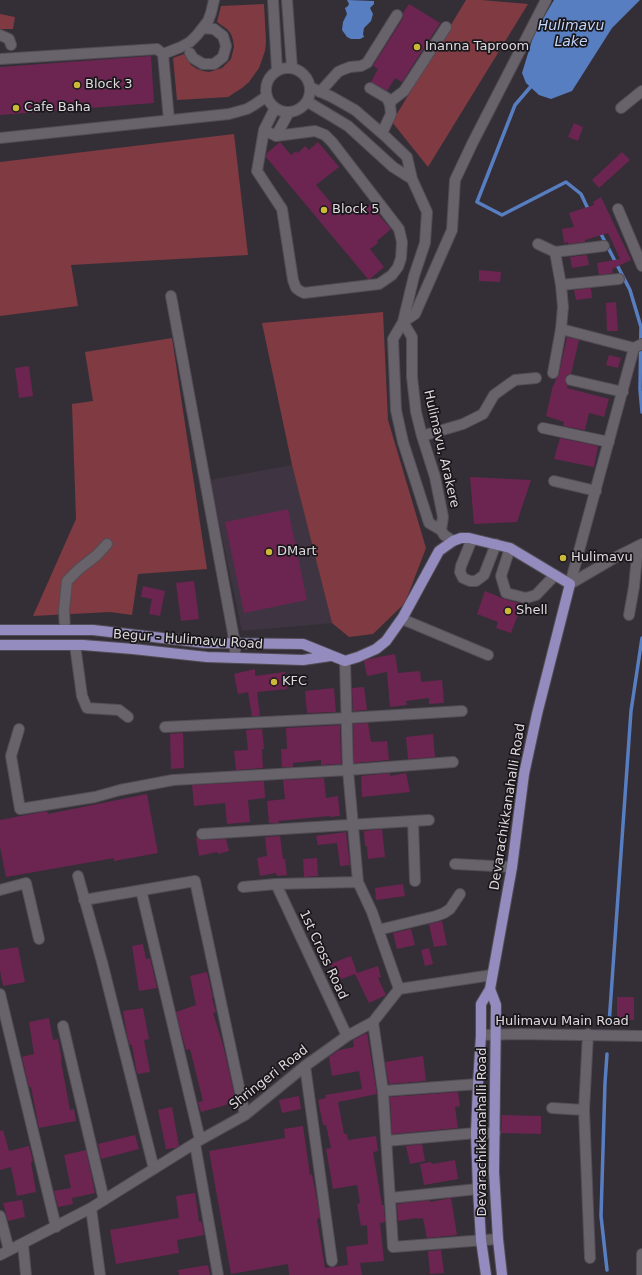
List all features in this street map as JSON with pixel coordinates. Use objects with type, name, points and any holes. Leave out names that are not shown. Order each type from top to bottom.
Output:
[{"type":"main road","points":[[330,656],[345,661],[376,649],[386,641],[402,619],[440,551],[453,541],[461,538],[472,539],[510,548],[570,584]]},
{"type":"main road","name":"Devarachikkanahalli Road","points":[[486,1275],[481,1240],[476,1133],[481,1035],[481,1004],[490,989],[512,867],[524,774],[537,714],[570,584]]},
{"type":"main road","name":"Begur - Hulimavu Road","points":[[0,630],[93,630],[206,643],[303,644],[330,656]]},
{"type":"main road","name":"Begur - Hulimavu Road","points":[[0,645],[75,645],[235,658],[303,660],[330,656]]},
{"type":"main road","name":"Devarachikkanahalli Road","points":[[490,989],[496,1005],[494,1172],[498,1239],[502,1275]]},
{"type":"street","points":[[163,54],[190,42],[203,28],[211,12],[214,0]]},
{"type":"street","points":[[272,0],[277,70]]},
{"type":"street","points":[[287,0],[292,68]]},
{"type":"street","points":[[403,322],[415,314],[452,230],[455,180],[546,0]]},
{"type":"street","points":[[397,15],[367,63],[361,66],[350,67],[338,72],[316,90],[308,102],[297,111],[283,112],[275,108],[270,103],[266,89],[268,81],[277,70],[284,68],[299,70],[305,74],[316,90],[355,110],[407,157],[412,179],[427,212],[425,243],[414,276],[403,322],[393,339],[396,410],[403,442],[429,523],[441,530],[444,535],[453,541]]},
{"type":"street","points":[[390,105],[391,102],[404,91],[446,27]]},
{"type":"street","points":[[190,53],[193,58],[203,64],[214,64],[223,57],[226,52],[223,36],[214,29],[203,28]]},
{"type":"street","points":[[0,35],[9,39],[12,45]]},
{"type":"street","points":[[0,59],[157,49],[163,54],[169,120]]},
{"type":"street","points":[[370,88],[386,98],[390,105],[391,114],[382,133]]},
{"type":"street","points":[[621,108],[642,91]]},
{"type":"street","points":[[0,138],[238,112],[254,105],[267,96]]},
{"type":"street","points":[[308,102],[348,126],[393,167],[412,179]]},
{"type":"street","points":[[264,130],[276,136],[315,131],[325,135],[332,142],[399,229],[402,242],[401,258],[398,267],[392,275],[379,284],[304,292],[296,288],[293,280],[282,209],[256,171],[264,130],[275,108]]},
{"type":"street","points":[[276,136],[289,112]]},
{"type":"street","points":[[618,209],[642,266]]},
{"type":"street","points":[[538,244],[555,252],[604,246]]},
{"type":"street","points":[[553,373],[561,329],[562,307],[561,285],[555,252]]},
{"type":"street","points":[[561,285],[619,279]]},
{"type":"street","points":[[170,296],[234,644],[235,658]]},
{"type":"street","name":"Hulimavu, Arakere","points":[[403,322],[412,337],[412,377],[416,412],[435,477],[443,517],[441,530]]},
{"type":"street","points":[[561,329],[637,346],[622,392],[570,584]]},
{"type":"street","points":[[422,436],[463,424],[483,414],[494,395],[505,386],[515,380],[536,378]]},
{"type":"street","points":[[571,380],[622,392]]},
{"type":"street","points":[[543,428],[609,442]]},
{"type":"street","points":[[554,481],[596,491]]},
{"type":"street","points":[[472,539],[460,566],[460,572],[463,578],[470,581],[476,581],[484,576],[496,544]]},
{"type":"street","points":[[65,630],[64,595],[67,581],[108,544]]},
{"type":"street","points":[[570,584],[640,545]]},
{"type":"street","points":[[629,615],[640,545]]},
{"type":"street","points":[[510,548],[501,576],[506,593],[526,598],[536,594],[555,575]]},
{"type":"street","points":[[402,619],[488,655]]},
{"type":"street","points":[[75,645],[82,696],[87,708],[119,710],[128,717]]},
{"type":"street","points":[[345,661],[348,770],[358,882],[372,912],[399,989],[492,975]]},
{"type":"street","points":[[165,727],[462,711]]},
{"type":"street","points":[[19,729],[11,756],[20,809],[95,797],[120,790],[174,780],[348,770],[453,762]]},
{"type":"street","points":[[202,834],[429,820]]},
{"type":"street","points":[[412,821],[414,881]]},
{"type":"street","points":[[455,864],[512,867]]},
{"type":"street","points":[[78,876],[154,1169]]},
{"type":"street","points":[[84,900],[195,881],[245,1115]]},
{"type":"street","points":[[243,887],[276,884],[358,882]]},
{"type":"street","points":[[0,890],[26,883],[40,939]]},
{"type":"street","name":"1st Cross Road","points":[[276,884],[347,1036]]},
{"type":"street","points":[[141,890],[198,1142],[218,1275]]},
{"type":"street","points":[[378,930],[444,913],[450,909],[460,894]]},
{"type":"street","name":"Shringeri Road","points":[[5,1253],[91,1208],[245,1115],[304,1066],[347,1036],[373,1022],[399,989]]},
{"type":"street","points":[[0,994],[56,1227]]},
{"type":"street","points":[[373,1022],[383,1091],[393,1247],[498,1239]]},
{"type":"street","points":[[63,1026],[104,1200]]},
{"type":"street","points":[[588,1034],[584,1110],[590,1258]]},
{"type":"street","name":"Hulimavu Main Road","points":[[481,1035],[588,1034],[642,1036]]},
{"type":"street","points":[[304,1066],[332,1261]]},
{"type":"street","points":[[383,1091],[478,1084]]},
{"type":"street","points":[[552,1108],[584,1110]]},
{"type":"street","points":[[386,1141],[476,1133],[495,1133]]},
{"type":"street","points":[[390,1198],[478,1189]]},
{"type":"street","points":[[91,1208],[100,1275]]},
{"type":"street","points":[[0,1216],[5,1253]]},
{"type":"street","points":[[23,1244],[26,1275]]},
{"type":"street","points":[[638,1275],[642,1274],[642,1254]]},
{"type":"shaded area","points":[[466,0],[528,4],[428,167],[392,122]]},
{"type":"shaded area","points":[[264,4],[265,51],[259,68],[249,82],[228,97],[177,100],[173,58],[184,54],[191,65],[203,71],[209,72],[222,68],[231,59],[234,47],[231,34],[217,22],[221,6]]},
{"type":"shaded area","points":[[0,14],[15,17],[13,29],[0,29]]},
{"type":"shaded area","points":[[234,134],[248,255],[71,265],[78,306],[0,316],[0,162]]},
{"type":"shaded area","points":[[383,312],[388,420],[426,548],[405,603],[373,634],[349,637],[332,623],[292,465],[262,323]]},
{"type":"shaded area","points":[[172,338],[207,569],[138,574],[132,615],[110,612],[33,616],[76,519],[72,404],[93,401],[85,352]]},
{"type":"shaded area","name":"DMart","points":[[292,465],[332,623],[242,631],[210,480]]},
{"type":"water","points":[[347,0],[374,1],[374,4],[370,8],[373,14],[371,21],[364,28],[364,37],[360,39],[351,39],[347,37],[342,30],[343,22],[347,14],[345,8],[349,4]]},
{"type":"water","name":"Hulimavu Lake","points":[[554,0],[640,0],[612,28],[572,91],[551,99],[539,95],[526,83],[522,73],[534,34]]},
{"type":"building","points":[[409,4],[440,23],[402,82],[395,78],[387,91],[371,82],[378,69],[373,66],[403,18],[403,13]]},
{"type":"building","name":"Block 3","points":[[151,56],[154,103],[0,115],[0,67]]},
{"type":"building","points":[[574,123],[583,127],[578,141],[568,137]]},
{"type":"building","name":"Block 5","points":[[280,142],[291,155],[296,151],[298,153],[305,146],[309,150],[318,142],[339,167],[316,185],[342,216],[347,212],[349,214],[356,208],[360,212],[369,204],[391,229],[370,249],[384,267],[370,279],[368,279],[266,157],[267,153]]},
{"type":"building","points":[[622,152],[630,160],[599,188],[592,180]]},
{"type":"building","points":[[601,197],[631,260],[612,269],[613,273],[599,275],[597,263],[620,259],[608,233],[585,240],[585,242],[568,244],[568,242],[564,243],[562,229],[574,227],[569,213],[594,205],[593,202]]},
{"type":"building","points":[[587,255],[589,265],[572,268],[570,257]]},
{"type":"building","points":[[479,270],[501,272],[500,282],[479,281]]},
{"type":"building","points":[[591,288],[592,298],[576,300],[574,290]]},
{"type":"building","points":[[616,302],[618,331],[607,331],[606,303]]},
{"type":"building","points":[[567,337],[579,340],[571,374],[567,375],[565,378],[565,382],[568,385],[567,388],[609,399],[604,417],[589,413],[585,430],[563,426],[564,422],[546,416],[553,385],[559,374]]},
{"type":"building","points":[[609,355],[621,358],[618,368],[606,365]]},
{"type":"building","points":[[29,366],[33,396],[19,398],[15,368]]},
{"type":"building","points":[[560,438],[598,446],[594,467],[554,459]]},
{"type":"building","points":[[470,477],[531,480],[517,522],[474,524]]},
{"type":"building","points":[[288,509],[307,600],[244,613],[225,522]]},
{"type":"building","points":[[194,581],[199,619],[181,621],[176,583]]},
{"type":"building","points":[[143,586],[165,591],[160,616],[149,614],[152,599],[141,597]]},
{"type":"building","points":[[485,591],[504,599],[522,604],[511,633],[496,628],[498,622],[477,614]]},
{"type":"building","points":[[395,654],[398,673],[420,671],[421,682],[442,680],[444,703],[429,704],[429,698],[406,701],[407,705],[390,707],[387,672],[367,676],[364,661]]},
{"type":"building","points":[[255,669],[255,676],[285,672],[287,689],[257,692],[260,716],[252,716],[248,692],[238,694],[234,674]]},
{"type":"building","points":[[364,687],[367,710],[353,711],[352,688]]},
{"type":"building","points":[[334,688],[336,712],[307,713],[305,691]]},
{"type":"building","points":[[368,723],[371,742],[387,741],[389,760],[354,763],[353,724]]},
{"type":"building","points":[[340,725],[341,764],[321,765],[321,760],[293,763],[293,767],[282,767],[281,749],[287,749],[286,728]]},
{"type":"building","points":[[262,729],[264,749],[262,749],[263,768],[236,770],[234,751],[248,750],[246,730]]},
{"type":"building","points":[[183,733],[184,768],[171,769],[170,734]]},
{"type":"building","points":[[433,734],[435,757],[408,759],[406,737]]},
{"type":"building","points":[[390,773],[390,776],[406,773],[410,792],[362,797],[361,776]]},
{"type":"building","points":[[324,778],[326,798],[338,796],[340,816],[269,823],[267,801],[285,799],[283,780]]},
{"type":"building","points":[[264,781],[265,798],[248,800],[250,822],[227,824],[225,803],[194,806],[192,785]]},
{"type":"building","points":[[147,794],[158,853],[114,861],[114,858],[6,877],[0,847],[0,820],[47,811],[48,814]]},
{"type":"building","points":[[382,829],[385,857],[368,859],[364,831]]},
{"type":"building","points":[[346,832],[350,865],[340,866],[337,843],[318,845],[316,836]]},
{"type":"building","points":[[280,836],[287,875],[277,876],[276,873],[260,876],[257,858],[267,856],[265,837]]},
{"type":"building","points":[[196,838],[202,840],[226,839],[229,851],[199,856]]},
{"type":"building","points":[[317,858],[318,876],[304,877],[303,859]]},
{"type":"building","points":[[403,884],[405,896],[376,900],[375,888]]},
{"type":"building","points":[[442,921],[447,945],[434,947],[429,924]]},
{"type":"building","points":[[411,929],[415,945],[397,949],[393,933]]},
{"type":"building","points":[[143,944],[146,959],[150,958],[157,988],[139,991],[132,946]]},
{"type":"building","points":[[18,947],[25,982],[3,986],[0,971],[0,950]]},
{"type":"building","points":[[429,948],[433,964],[425,966],[421,950]]},
{"type":"building","points":[[351,956],[357,973],[378,966],[381,977],[378,978],[386,995],[369,1003],[355,974],[336,981],[330,964]]},
{"type":"building","points":[[207,972],[216,1012],[213,1013],[223,1045],[236,1102],[201,1112],[198,1102],[203,1101],[190,1049],[186,1050],[176,1012],[196,1005],[190,976]]},
{"type":"building","points":[[617,997],[634,997],[634,1020],[617,1020]]},
{"type":"building","points":[[143,1008],[149,1039],[144,1040],[150,1072],[137,1074],[132,1045],[130,1045],[127,1035],[123,1011]]},
{"type":"building","points":[[49,1018],[53,1040],[58,1039],[70,1110],[74,1109],[76,1121],[39,1128],[31,1087],[29,1087],[22,1057],[34,1054],[29,1022]]},
{"type":"building","points":[[367,1033],[377,1094],[338,1102],[344,1134],[347,1134],[348,1140],[376,1136],[378,1151],[373,1152],[382,1205],[384,1205],[385,1222],[380,1223],[384,1261],[360,1263],[362,1275],[289,1275],[288,1264],[231,1274],[209,1151],[285,1138],[284,1129],[303,1126],[310,1175],[312,1174],[320,1218],[317,1219],[325,1268],[348,1265],[346,1247],[368,1244],[367,1225],[361,1226],[357,1204],[360,1203],[357,1185],[333,1189],[326,1149],[331,1148],[326,1125],[323,1125],[318,1100],[326,1098],[325,1095],[362,1089],[359,1071],[332,1076],[329,1057],[339,1050],[354,1047],[353,1040]]},
{"type":"building","points":[[423,1056],[426,1081],[389,1084],[385,1062]]},
{"type":"building","points":[[458,1092],[460,1106],[455,1107],[458,1128],[392,1134],[390,1097]]},
{"type":"building","points":[[299,1096],[301,1109],[282,1113],[279,1100]]},
{"type":"building","points":[[172,1107],[179,1146],[166,1149],[158,1110]]},
{"type":"building","points":[[502,1115],[541,1116],[541,1134],[501,1133]]},
{"type":"building","points":[[3,1130],[9,1151],[29,1146],[33,1161],[31,1162],[36,1192],[17,1196],[11,1167],[0,1170],[0,1131]]},
{"type":"building","points":[[135,1135],[139,1149],[101,1159],[98,1144]]},
{"type":"building","points":[[422,1144],[425,1161],[410,1164],[406,1146]]},
{"type":"building","points":[[86,1150],[95,1193],[72,1198],[73,1204],[58,1207],[54,1191],[71,1188],[64,1155]]},
{"type":"building","points":[[455,1160],[458,1179],[424,1185],[420,1164],[431,1162],[432,1164]]},
{"type":"building","points":[[195,1193],[199,1222],[202,1222],[204,1235],[177,1240],[179,1253],[116,1264],[110,1230],[179,1218],[176,1196]]},
{"type":"building","points":[[451,1198],[457,1235],[427,1238],[423,1218],[398,1220],[397,1204],[430,1200],[430,1202]]},
{"type":"building","points":[[22,1200],[25,1217],[8,1221],[3,1203]]},
{"type":"building","points":[[441,1250],[444,1273],[430,1274],[428,1252]]},
{"type":"building","points":[[208,1265],[210,1275],[179,1275],[178,1270]]},
{"type":"waterway","points":[[533,84],[515,105],[477,202],[502,215],[566,182],[581,194],[589,211]]},
{"type":"waterway","points":[[600,232],[630,290],[641,327],[640,389],[642,412]]},
{"type":"waterway","points":[[609,1024],[631,711],[642,638]]},
{"type":"waterway","points":[[607,1054],[601,1216],[607,1270]]},
{"type":"place","name":"Inanna Taproom","points":[[417,47]]},
{"type":"place","name":"Block 3","points":[[77,85]]},
{"type":"place","name":"Cafe Baha","points":[[16,108]]},
{"type":"place","name":"Block 5","points":[[324,210]]},
{"type":"place","name":"DMart","points":[[269,552]]},
{"type":"place","name":"Hulimavu","points":[[563,558]]},
{"type":"place","name":"Shell","points":[[508,611]]},
{"type":"place","name":"KFC","points":[[274,682]]}]
